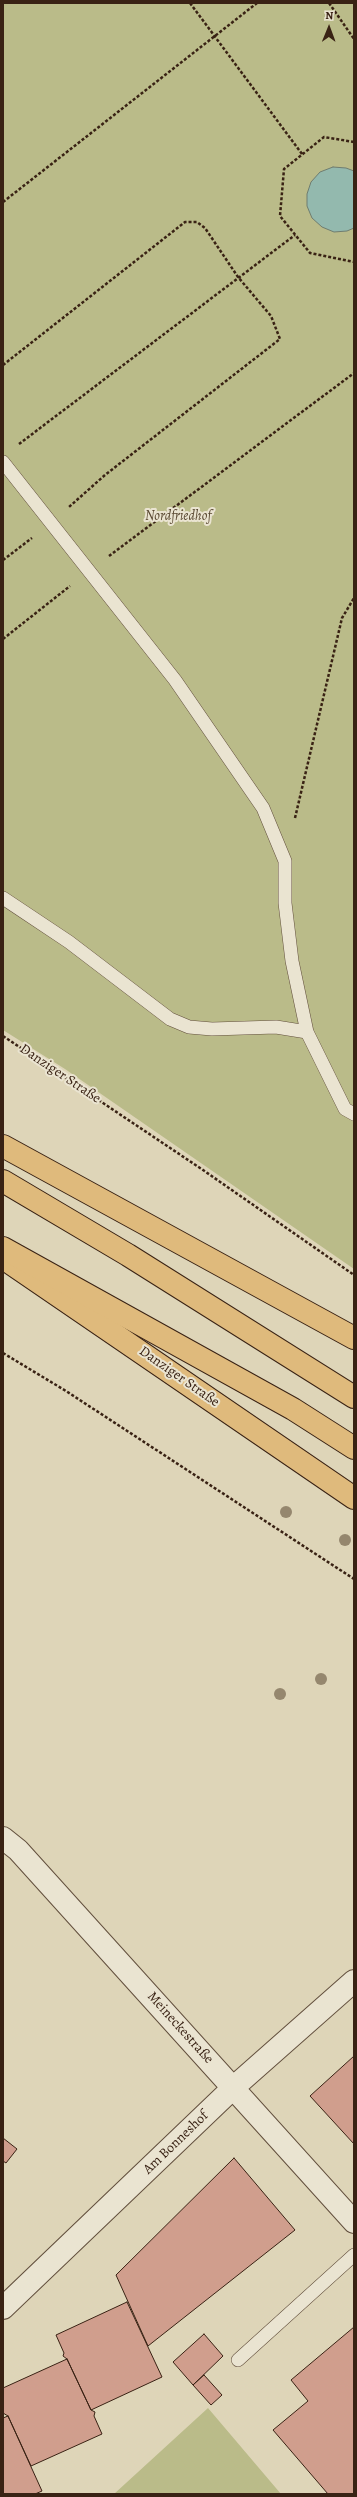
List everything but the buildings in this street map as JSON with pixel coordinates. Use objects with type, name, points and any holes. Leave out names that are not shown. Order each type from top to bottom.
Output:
[{"type":"main road","points":[[3,1146],[354,1338]]},
{"type":"main road","points":[[3,1181],[128,1255],[354,1398]]},
{"type":"main road","name":"Danziger Straße","points":[[3,1248],[293,1409],[354,1448]]},
{"type":"main road","name":"Danziger Straße","points":[[3,1258],[354,1498]]},
{"type":"street","name":"Meineckestraße","points":[[3,1838],[18,1850],[234,2087],[354,2222]]},
{"type":"street","name":"Am Bonneshof","points":[[3,2308],[234,2087],[354,1981]]},
{"type":"lane","points":[[3,462],[175,680],[263,808],[285,861],[285,903],[292,961],[307,1032],[345,1109],[354,1114]]},
{"type":"lane","points":[[3,898],[69,942],[170,1019],[189,1027],[276,1027],[307,1032]]},
{"type":"lane","points":[[238,2360],[354,2255]]},
{"type":"path","points":[[190,3],[216,35],[302,154]]},
{"type":"path","points":[[3,202],[257,3]]},
{"type":"path","points":[[328,3],[354,39]]},
{"type":"path","points":[[354,142],[324,138],[284,169],[280,216],[294,236],[310,254],[354,262]]},
{"type":"path","points":[[3,364],[185,222],[197,222],[205,228],[238,277],[271,316],[280,339],[105,475],[51,523],[3,560]]},
{"type":"path","points":[[16,446],[294,236]]},
{"type":"path","points":[[3,639],[89,572],[354,373]]},
{"type":"path","points":[[285,861],[342,618],[354,598]]},
{"type":"path","name":"Danziger Straße","points":[[3,1036],[204,1170],[354,1275]]},
{"type":"path","points":[[3,1353],[66,1391],[354,1579]]},
{"type":"green space","name":"Nordfriedhof","points":[[3,3],[354,3],[354,1269],[65,1069],[3,1030]]},
{"type":"green space","points":[[208,2408],[281,2494],[114,2494]]},
{"type":"water","points":[[333,167],[346,168],[354,171],[354,228],[347,231],[334,232],[322,227],[312,218],[307,206],[307,194],[311,182],[320,172]]}]
